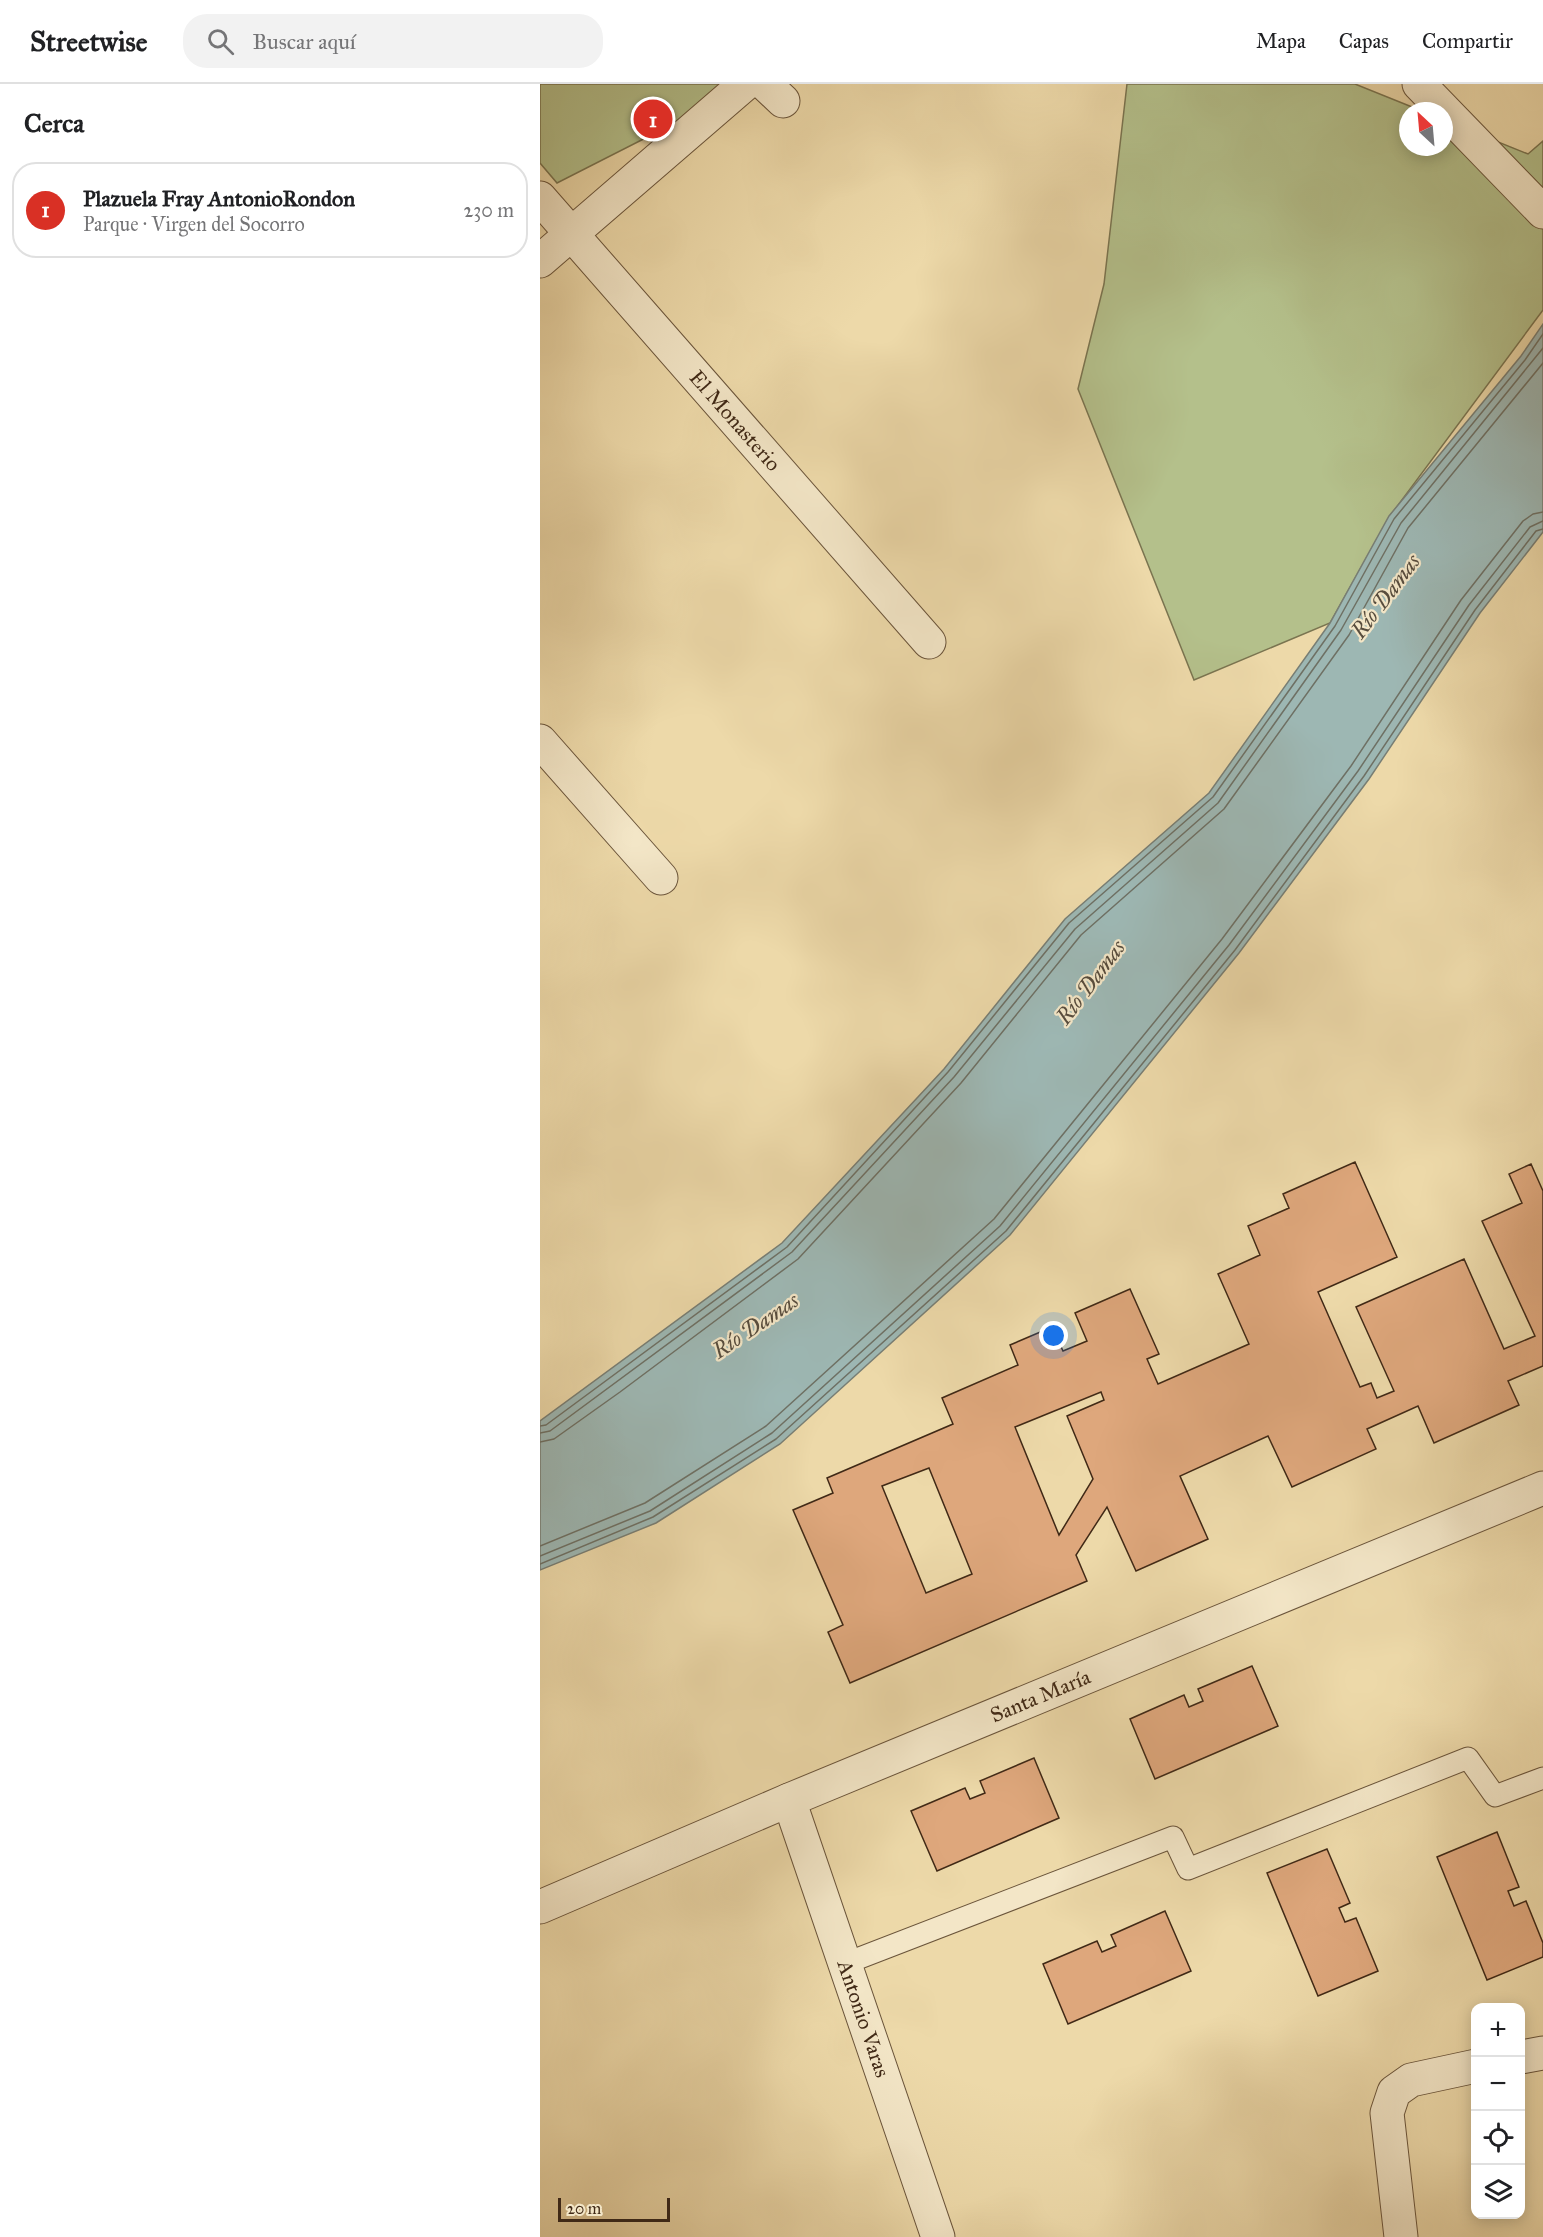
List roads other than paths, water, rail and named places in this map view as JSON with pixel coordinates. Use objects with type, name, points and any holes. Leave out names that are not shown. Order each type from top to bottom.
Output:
[{"type":"street","points":[[540,261],[746,84]]},
{"type":"street","points":[[1419,84],[1535,204]]},
{"type":"street","name":"El Monasterio","points":[[540,198],[929,642]]},
{"type":"street","points":[[540,741],[661,878]]},
{"type":"street","name":"Santa María","points":[[540,1907],[789,1800],[1543,1488]]},
{"type":"street","name":"Antonio Varas","points":[[789,1800],[938,2237]]},
{"type":"street","points":[[1525,2056],[1543,2053]]},
{"type":"street","points":[[1401,2237],[1387,2113],[1394,2092],[1411,2080],[1471,2067]]},
{"type":"lane","points":[[844,1964],[1173,1837],[1188,1869],[1468,1758],[1496,1796],[1543,1778]]},
{"type":"water","name":"Río Damas","points":[[1543,324],[1543,532],[1480,613],[1369,779],[1239,953],[1010,1235],[780,1444],[656,1523],[540,1570],[540,1421],[782,1243],[944,1069],[1065,919],[1209,793],[1330,623],[1389,516],[1521,356]]},
{"type":"place","name":"Plazuela Fray AntonioRondon","points":[[653,119]]}]
